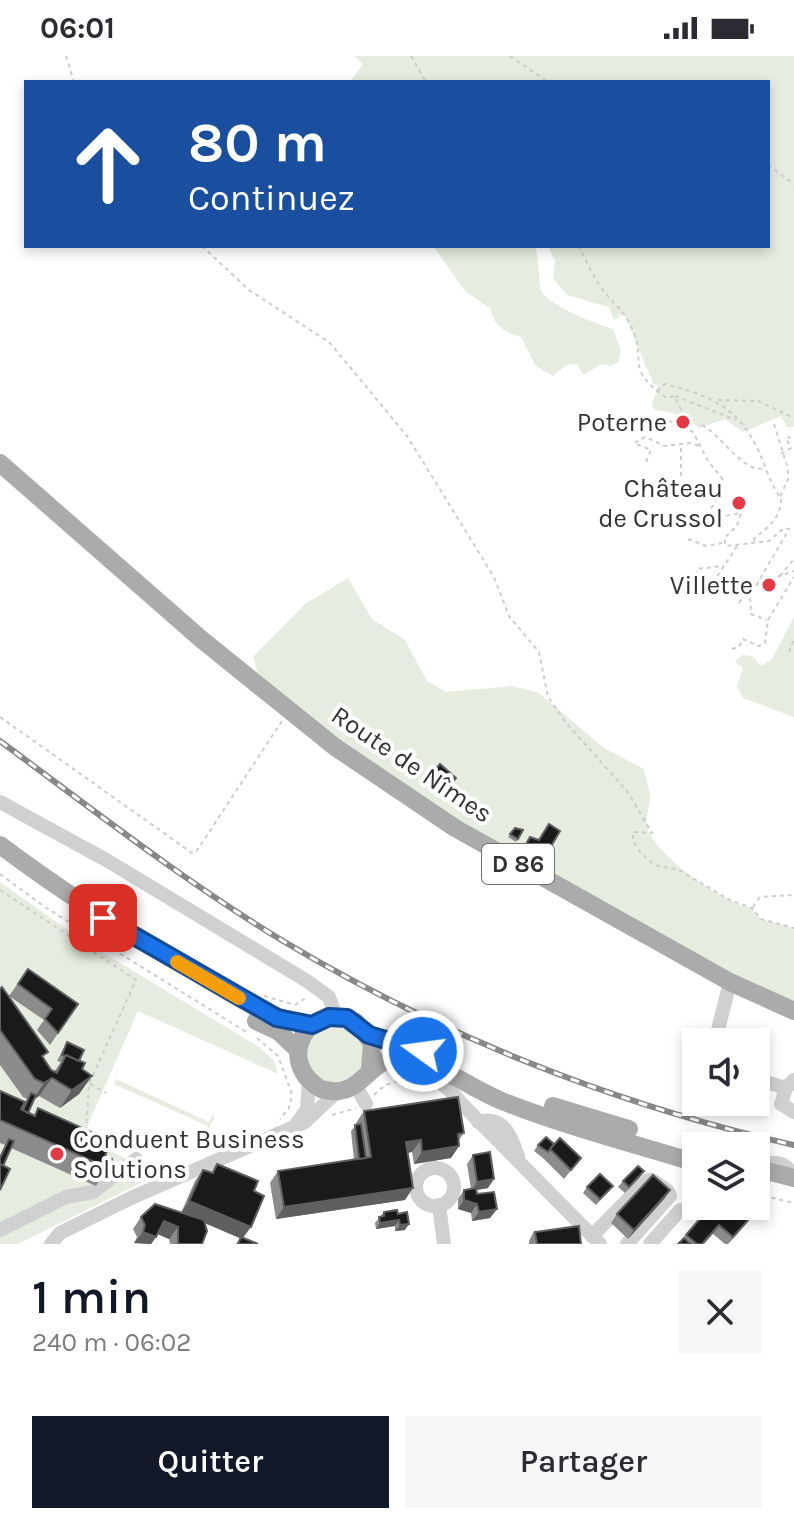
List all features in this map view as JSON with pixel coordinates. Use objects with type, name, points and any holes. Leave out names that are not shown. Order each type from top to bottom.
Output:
[{"type":"main road","name":"Route de Nîmes","points":[[0,463],[201,639],[335,747],[455,828],[730,982],[794,1011]]},
{"type":"main road","points":[[0,845],[103,918],[234,995],[277,1018],[312,1025]]},
{"type":"main road","points":[[0,860],[84,920],[279,1032],[298,1050]]},
{"type":"main road","points":[[682,1146],[509,1092],[423,1051],[369,1035],[356,1022],[336,1016],[312,1025],[302,1037],[298,1050],[302,1071],[309,1081],[321,1089],[337,1092],[356,1086],[370,1070],[394,1058],[412,1059],[503,1102],[682,1159]]},
{"type":"main road","points":[[369,1035],[374,1052],[370,1070]]},
{"type":"main road","points":[[770,1174],[794,1178]]},
{"type":"main road","points":[[770,1178],[794,1190]]},
{"type":"street","points":[[0,802],[108,861],[316,987],[333,1003],[336,1016]]},
{"type":"street","points":[[719,1028],[730,982]]},
{"type":"street","points":[[412,1059],[422,1071],[454,1091],[478,1122],[520,1160],[596,1240],[605,1225],[646,1181],[652,1180],[668,1191],[668,1198],[626,1244],[605,1225]]},
{"type":"street","points":[[291,1129],[307,1109],[309,1081]]},
{"type":"street","points":[[770,1081],[790,1084],[781,1104],[794,1112]]},
{"type":"street","points":[[356,1086],[366,1104]]},
{"type":"street","points":[[51,1244],[60,1233],[117,1205],[291,1129],[312,1117],[337,1092]]},
{"type":"street","points":[[0,1230],[66,1197],[93,1192],[136,1159]]},
{"type":"street","points":[[439,1205],[444,1244]]},
{"type":"street","points":[[650,1244],[680,1210]]},
{"type":"path","points":[[66,56],[73,80]]},
{"type":"path","points":[[411,56],[425,80]]},
{"type":"path","points":[[510,56],[545,80]]},
{"type":"path","points":[[770,166],[794,184]]},
{"type":"path","points":[[204,248],[249,290],[330,343],[407,436],[494,577],[509,616],[539,652],[548,697],[643,815],[652,833],[633,832],[633,841],[640,852],[654,865],[679,870],[730,900],[752,908],[761,919],[794,928]]},
{"type":"path","points":[[579,248],[603,290],[618,303],[630,323],[638,341],[636,364],[640,375],[667,398],[674,396],[738,421]]},
{"type":"path","points":[[657,391],[665,384],[701,392],[717,401],[756,444],[780,497],[781,512],[754,539],[755,544]]},
{"type":"path","points":[[674,396],[684,415],[682,424]]},
{"type":"path","points":[[717,401],[719,398],[730,402],[758,401],[794,418]]},
{"type":"path","points":[[661,417],[682,424],[693,432],[724,486],[705,516],[688,523]]},
{"type":"path","points":[[774,424],[788,479],[780,497]]},
{"type":"path","points":[[702,425],[716,432],[730,451],[752,467],[767,471]]},
{"type":"path","points":[[646,462],[652,452],[647,446],[642,449],[634,443],[637,440],[648,437],[665,446],[681,443],[700,446]]},
{"type":"path","points":[[781,454],[791,448],[786,438],[794,437]]},
{"type":"path","points":[[658,477],[668,481],[681,475],[681,443]]},
{"type":"path","points":[[688,539],[706,546],[723,542],[737,526],[740,510],[707,520],[705,516]]},
{"type":"path","points":[[723,542],[729,547],[755,544],[769,541],[784,528],[789,529],[757,584],[739,603]]},
{"type":"path","points":[[716,581],[737,545]]},
{"type":"path","points":[[779,577],[794,559]]},
{"type":"path","points":[[695,583],[697,569],[725,566]]},
{"type":"path","points":[[757,584],[793,570]]},
{"type":"path","points":[[686,577],[695,583],[742,579],[751,614],[768,620]]},
{"type":"path","points":[[732,649],[739,647],[743,639],[759,646],[765,643],[768,620],[794,577]]},
{"type":"path","points":[[789,652],[794,639]]},
{"type":"path","points":[[0,717],[192,853],[196,852],[289,710]]},
{"type":"path","points":[[0,874],[56,915],[257,1038],[278,1056],[292,1102],[269,1129],[268,1139]]},
{"type":"path","points":[[0,890],[136,980],[89,1084],[85,1136]]},
{"type":"path","points":[[752,908],[760,897],[794,895]]},
{"type":"path","points":[[261,1001],[265,994],[286,1004],[300,1004],[316,987]]},
{"type":"path","points":[[78,1078],[106,1093]]},
{"type":"path","points":[[770,1197],[794,1203]]},
{"type":"shaded area","points":[[355,56],[794,56],[794,427],[787,427],[781,416],[743,432],[725,419],[699,428],[693,423],[687,426],[674,413],[654,410],[652,404],[658,386],[653,383],[624,314],[614,320],[609,307],[567,295],[553,278],[555,262],[549,248],[770,248],[770,80],[351,80],[363,64]]},
{"type":"shaded area","points":[[434,248],[536,248],[540,286],[545,296],[573,313],[613,329],[621,351],[618,362],[611,366],[602,364],[583,375],[577,364],[566,365],[553,376],[535,365],[521,337],[500,327],[490,308],[466,292]]},
{"type":"shaded area","points":[[348,578],[372,619],[405,640],[427,681],[446,692],[512,686],[539,693],[604,748],[644,769],[650,796],[647,825],[661,850],[708,888],[752,908],[761,919],[794,928],[794,1011],[455,828],[261,686],[253,657],[305,604]]},
{"type":"shaded area","points":[[794,617],[794,717],[743,698],[737,687],[743,668],[735,662],[742,655],[752,656],[761,666],[772,659]]},
{"type":"shaded area","points":[[0,882],[82,940],[259,1047],[274,1061],[278,1074],[138,1011],[82,1138],[144,1167],[155,1176],[18,1244],[0,1244]]},
{"type":"shaded area","points":[[336,1025],[356,1034],[365,1054],[356,1074],[336,1083],[316,1074],[307,1054],[316,1034]]},
{"type":"shaded area","points":[[116,1079],[209,1122],[213,1114],[214,1119],[205,1133],[208,1126],[114,1084]]},
{"type":"building","points":[[440,764],[456,778],[450,785],[433,772]]},
{"type":"building","points":[[549,824],[560,831],[546,855],[526,844],[530,837],[539,840]]},
{"type":"building","points":[[515,828],[523,830],[518,839],[510,834]]},
{"type":"building","points":[[28,969],[78,1004],[58,1033],[45,1019],[52,1009],[18,984]]},
{"type":"building","points":[[2,987],[48,1052],[42,1056],[51,1070],[57,1073],[66,1055],[85,1063],[82,1069],[92,1076],[72,1090],[52,1078],[44,1083],[35,1079],[0,1030]]},
{"type":"building","points":[[67,1042],[84,1050],[79,1061],[62,1055]]},
{"type":"building","points":[[0,1091],[25,1102],[21,1109],[35,1116],[38,1108],[111,1141],[105,1156],[112,1159],[108,1168],[0,1120]]},
{"type":"building","points":[[31,1093],[36,1095],[28,1113],[23,1110]]},
{"type":"building","points":[[458,1097],[464,1133],[458,1134],[459,1146],[422,1152],[421,1140],[406,1142],[413,1188],[284,1207],[278,1171],[371,1157],[364,1111]]},
{"type":"building","points":[[361,1124],[366,1158],[359,1159],[355,1125]]},
{"type":"building","points":[[546,1137],[554,1144],[548,1152],[538,1145]]},
{"type":"building","points":[[560,1138],[581,1158],[571,1170],[550,1149]]},
{"type":"building","points":[[9,1139],[14,1141],[3,1166],[0,1158]]},
{"type":"building","points":[[490,1152],[494,1179],[477,1182],[473,1155]]},
{"type":"building","points":[[0,1164],[10,1169],[0,1190]]},
{"type":"building","points":[[217,1164],[258,1181],[254,1191],[264,1196],[251,1227],[189,1201],[203,1170],[213,1173]]},
{"type":"building","points":[[638,1166],[644,1171],[629,1187],[623,1181]]},
{"type":"building","points":[[600,1174],[613,1186],[600,1199],[587,1187]]},
{"type":"building","points":[[653,1175],[670,1190],[634,1230],[617,1214]]},
{"type":"building","points":[[476,1188],[477,1194],[494,1192],[497,1209],[479,1212],[477,1204],[464,1200],[464,1190]]},
{"type":"building","points":[[155,1204],[204,1220],[207,1231],[202,1244],[178,1243],[178,1227],[164,1221],[156,1237],[143,1232],[145,1225],[141,1217]]},
{"type":"building","points":[[397,1210],[398,1214],[407,1212],[409,1224],[400,1225],[399,1220],[380,1223],[379,1217],[384,1216],[384,1212]]},
{"type":"building","points":[[699,1220],[748,1220],[733,1237],[719,1225],[702,1244],[697,1244],[686,1235]]},
{"type":"building","points":[[579,1226],[581,1244],[537,1244],[535,1232]]},
{"type":"building","points":[[241,1237],[258,1244],[238,1244]]},
{"type":"railway","points":[[0,741],[139,844],[246,918],[404,1007],[466,1036],[595,1088],[727,1129],[794,1145]]},
{"type":"slow traffic","points":[[177,962],[239,998]]},
{"type":"place","name":"Poterne","points":[[683,422]]},
{"type":"place","name":"Château de Crussol","points":[[739,503]]},
{"type":"place","name":"Villette","points":[[769,585]]},
{"type":"place","name":"Conduent Business Solutions","points":[[57,1154]]},
{"type":"route","points":[[103,918],[277,1018],[312,1025],[329,1017],[347,1018],[363,1027],[369,1035],[423,1051]]}]
